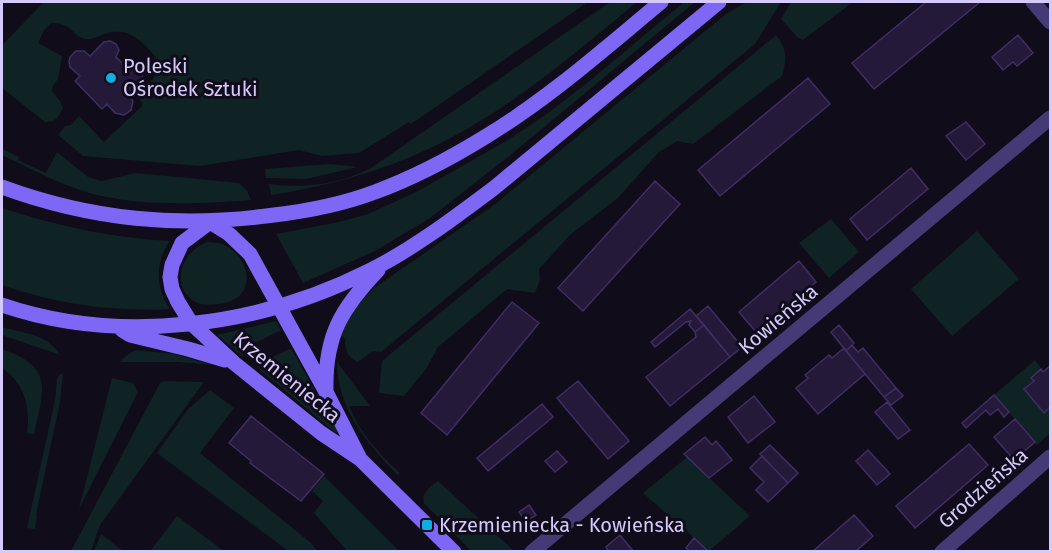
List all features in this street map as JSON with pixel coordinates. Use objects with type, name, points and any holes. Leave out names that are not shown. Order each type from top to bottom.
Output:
[{"type":"main road","points":[[2,187],[87,212],[146,220],[210,222],[294,212],[348,200],[375,192],[487,136],[535,104],[661,2]]},
{"type":"main road","points":[[2,305],[44,317],[116,327],[191,323],[232,317],[278,306],[349,280],[386,262],[458,215],[494,188],[719,2]]},
{"type":"main road","name":"Krzemieniecka","points":[[360,459],[250,254],[229,234],[210,222],[182,243],[170,277],[172,289],[191,323],[234,363],[321,433],[360,459],[454,552]]},
{"type":"main road","points":[[326,392],[326,369],[334,331],[352,300],[386,262]]},
{"type":"main road","points":[[116,327],[130,335],[234,363]]},
{"type":"street","points":[[1034,2],[1050,22]]},
{"type":"street","name":"Kowieńska","points":[[532,552],[1050,118]]},
{"type":"street","name":"Grodzieńska","points":[[942,552],[1050,457]]},
{"type":"green space","points":[[44,2],[588,2],[411,124],[409,122],[359,153],[321,156],[299,150],[200,166],[83,156],[58,135],[65,126],[71,125],[79,116],[104,142],[143,105],[137,94],[154,78],[156,57],[129,34],[116,32],[85,39],[64,25],[52,23],[44,30],[38,43],[62,56],[58,79],[52,91],[63,108],[52,122],[45,122],[2,88],[2,45]]},
{"type":"green space","points":[[610,2],[637,2],[539,81],[461,133],[413,156],[374,171],[313,187],[271,195],[269,184],[295,186],[322,184],[347,178],[371,168]]},
{"type":"green space","points":[[684,2],[695,2],[508,157],[430,218],[375,251],[303,283],[276,234],[368,214],[418,191],[508,140],[587,83]]},
{"type":"green space","points":[[746,2],[781,2],[755,44],[381,352],[373,351],[358,362],[349,355],[345,339],[341,335],[349,315],[374,288],[494,205],[726,14]]},
{"type":"green space","points":[[791,2],[853,2],[803,40],[797,37],[781,19]]},
{"type":"green space","points":[[776,35],[785,54],[782,76],[693,144],[677,141],[658,153],[618,198],[571,234],[539,269],[540,280],[535,293],[507,289],[438,347],[426,369],[404,396],[379,393],[382,361]]},
{"type":"green space","points":[[2,149],[19,157],[18,160],[46,173],[57,152],[88,177],[102,181],[136,173],[239,183],[247,191],[251,200],[168,203],[105,197],[43,175],[2,155]]},
{"type":"green space","points":[[330,164],[358,167],[306,179],[266,178],[265,169]]},
{"type":"green space","points":[[2,208],[85,230],[170,241],[159,266],[159,284],[170,309],[106,308],[63,302],[2,285]]},
{"type":"green space","points":[[831,219],[859,252],[829,278],[799,243]]},
{"type":"green space","points":[[977,231],[1019,279],[952,336],[911,289]]},
{"type":"green space","points":[[208,242],[222,244],[233,250],[241,259],[246,270],[243,292],[234,300],[208,305],[192,300],[185,293],[181,284],[182,267],[192,251]]},
{"type":"green space","points":[[276,321],[281,330],[255,343],[243,357],[217,335]]},
{"type":"green space","points":[[2,327],[42,338],[60,355],[2,335]]},
{"type":"green space","points":[[291,348],[338,432],[336,433],[259,369],[269,359]]},
{"type":"green space","points":[[2,349],[30,363],[38,372],[42,392],[34,434],[27,433],[27,405],[21,388],[2,368]]},
{"type":"green space","points":[[136,350],[174,354],[212,365],[178,362],[119,362]]},
{"type":"green space","points":[[1035,360],[1041,369],[1034,381],[1024,389],[1044,413],[1050,407],[1050,433],[1037,445],[994,395]]},
{"type":"green space","points":[[337,362],[370,406],[349,406],[353,416],[370,442],[400,473],[398,475],[365,438],[348,410],[338,379]]},
{"type":"green space","points":[[63,373],[60,402],[35,529],[27,528],[55,400],[57,379]]},
{"type":"green space","points":[[112,378],[133,383],[138,392],[79,509]]},
{"type":"green space","points":[[166,381],[204,382],[100,525],[91,551],[71,551],[160,383]]},
{"type":"green space","points":[[210,390],[234,408],[200,453],[311,543],[317,551],[288,551],[157,453],[188,409]]},
{"type":"green space","points":[[687,457],[750,516],[709,551],[643,493]]},
{"type":"green space","points":[[324,476],[399,551],[347,551],[314,513],[323,501],[312,491]]},
{"type":"green space","points":[[438,481],[514,551],[471,551],[424,503],[425,493]]},
{"type":"green space","points":[[177,516],[224,551],[150,551]]},
{"type":"green space","points":[[101,534],[123,551],[94,551]]},
{"type":"building","points":[[926,2],[980,2],[874,89],[852,63]]},
{"type":"building","points":[[1018,35],[1033,53],[1017,66],[1013,62],[1003,70],[992,57]]},
{"type":"building","name":"Poleski Ośrodek Sztuki","points":[[110,41],[116,44],[119,50],[116,57],[127,68],[136,65],[143,73],[142,80],[128,94],[133,101],[131,110],[124,115],[115,113],[107,104],[102,109],[75,81],[80,76],[70,67],[69,62],[70,57],[76,51],[84,51],[90,56],[104,42]]},
{"type":"building","points":[[808,78],[830,104],[720,196],[698,170]]},
{"type":"building","points":[[966,122],[985,144],[966,160],[946,136]]},
{"type":"building","points":[[911,168],[928,189],[867,240],[850,219]]},
{"type":"building","points":[[655,181],[680,204],[583,311],[558,288]]},
{"type":"building","points":[[799,261],[816,282],[756,332],[739,312]]},
{"type":"building","points":[[512,302],[539,323],[447,435],[421,413]]},
{"type":"building","points":[[708,306],[742,347],[730,357],[696,316]]},
{"type":"building","points":[[690,309],[704,325],[695,332],[689,325],[691,321],[686,322],[655,347],[651,342]]},
{"type":"building","points":[[704,325],[730,357],[670,406],[646,377],[696,337],[695,332]]},
{"type":"building","points":[[839,325],[854,343],[846,351],[831,332]]},
{"type":"building","points":[[852,345],[858,352],[863,348],[896,388],[884,397],[846,351]]},
{"type":"building","points":[[844,348],[865,374],[818,414],[796,388],[808,378],[805,375],[829,355],[832,358]]},
{"type":"building","points":[[1050,366],[1050,407],[1044,413],[1024,389],[1034,381],[1031,378],[1041,369],[1043,372]]},
{"type":"building","points":[[578,381],[629,441],[608,459],[557,398]]},
{"type":"building","points":[[896,388],[903,396],[891,405],[884,397]]},
{"type":"building","points":[[994,395],[1009,412],[1004,417],[998,409],[990,415],[986,410],[966,428],[962,423]]},
{"type":"building","points":[[754,396],[775,422],[748,443],[728,417]]},
{"type":"building","points":[[887,402],[910,430],[898,439],[875,412]]},
{"type":"building","points":[[542,404],[553,417],[488,471],[477,458]]},
{"type":"building","points":[[251,416],[324,474],[301,501],[250,463],[251,461],[229,443]]},
{"type":"building","points":[[1015,419],[1035,442],[1014,460],[994,437]]},
{"type":"building","points":[[705,437],[712,445],[716,441],[732,460],[709,478],[684,454]]},
{"type":"building","points":[[969,444],[988,465],[915,528],[896,506]]},
{"type":"building","points":[[770,445],[798,473],[788,483],[760,454]]},
{"type":"building","points":[[868,450],[890,474],[877,485],[856,461]]},
{"type":"building","points":[[557,451],[567,462],[555,472],[545,461]]},
{"type":"building","points":[[762,456],[788,483],[768,502],[756,490],[764,482],[750,468]]},
{"type":"building","points":[[529,505],[536,515],[526,522],[519,512]]},
{"type":"building","points":[[854,515],[873,536],[855,552],[812,552]]},
{"type":"building","points":[[620,535],[634,552],[609,552],[606,547]]},
{"type":"building","points":[[694,538],[709,552],[691,552],[686,548]]},
{"type":"place","name":"Poleski Ośrodek Sztuki","points":[[111,78]]},
{"type":"place","name":"Krzemieniecka - Kowieńska","points":[[427,525]]}]
